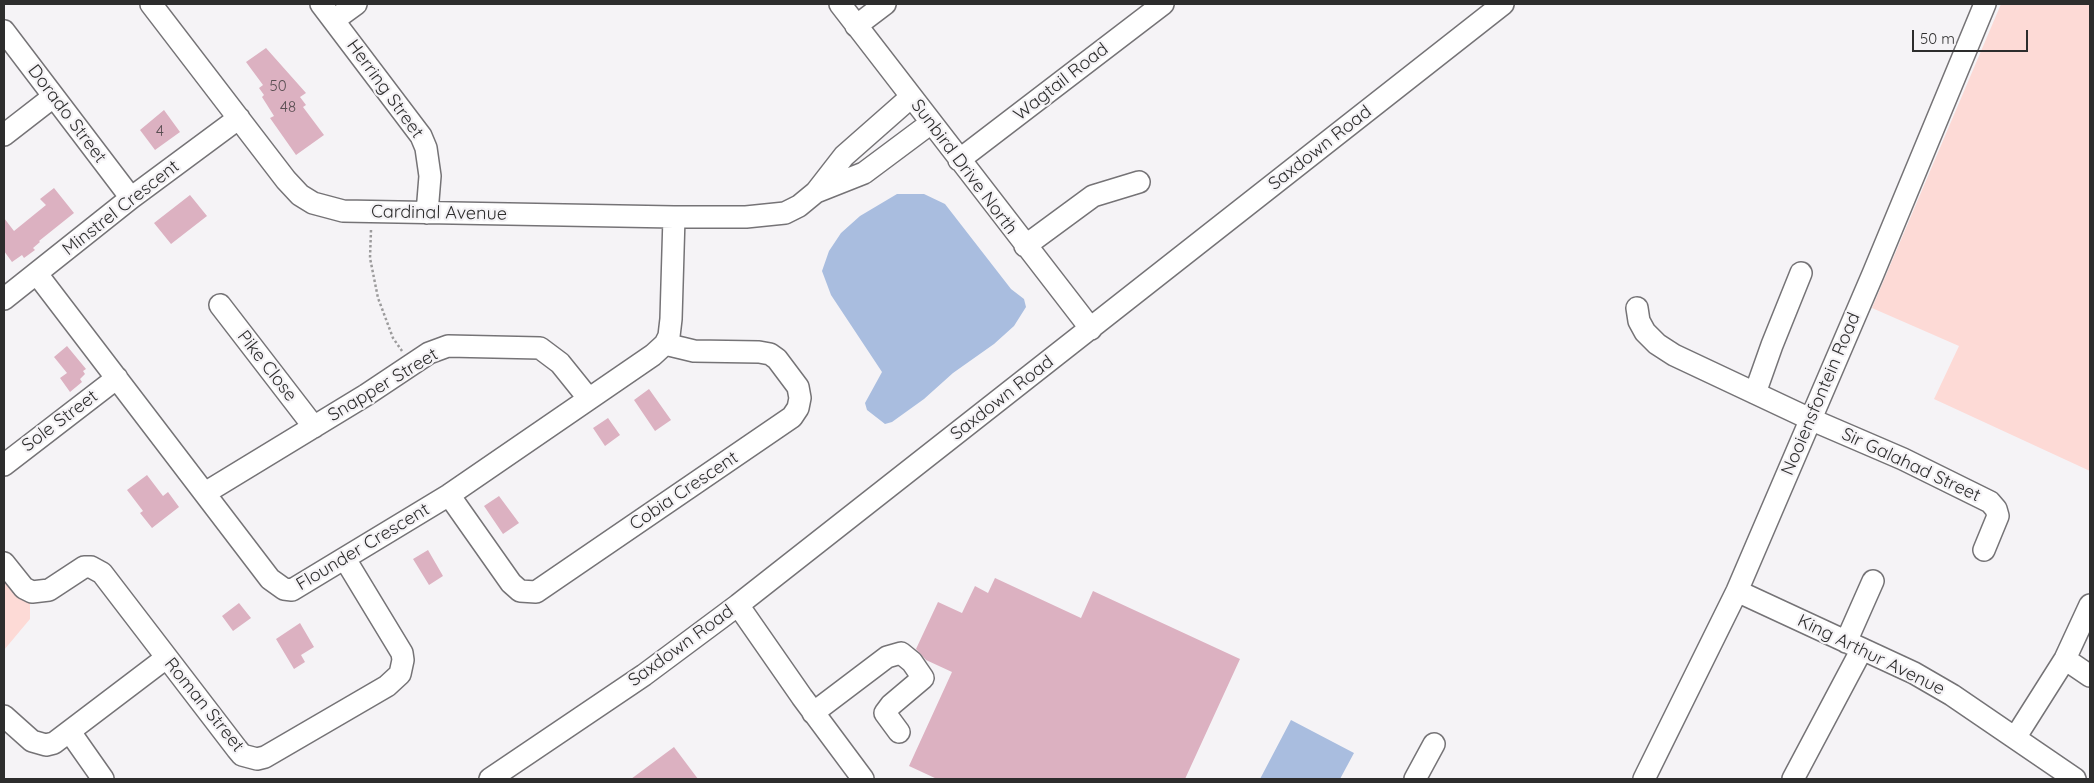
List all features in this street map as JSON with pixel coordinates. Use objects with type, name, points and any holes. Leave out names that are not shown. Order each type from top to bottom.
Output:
[{"type":"street","name":"Cardinal Avenue","points":[[151,4],[286,180],[300,195],[313,203],[328,208],[372,212],[674,217],[772,216],[785,214],[799,206],[816,192],[844,156],[911,97]]},
{"type":"street","points":[[327,12],[356,4]]},
{"type":"street","name":"Sunbird Drive North","points":[[840,4],[1025,246],[1091,329]]},
{"type":"street","points":[[856,26],[885,4]]},
{"type":"street","name":"Wagtail Road","points":[[959,160],[1163,4]]},
{"type":"street","name":"Saxdown Road","points":[[490,779],[636,680],[738,605],[1504,4]]},
{"type":"street","name":"Nooiensfontein Road","points":[[1644,779],[1737,591],[1985,4]]},
{"type":"street","name":"Herring Street","points":[[327,12],[421,136],[426,148],[430,176],[427,213]]},
{"type":"street","name":"Dorado Street","points":[[4,31],[131,198]]},
{"type":"street","points":[[4,135],[53,97]]},
{"type":"street","name":"Minstrel Crescent","points":[[4,299],[131,198],[239,118]]},
{"type":"street","name":"Cardinal Avenue","points":[[816,192],[864,173],[931,123]]},
{"type":"street","points":[[1025,246],[1093,196],[1139,182]]},
{"type":"street","points":[[665,344],[669,336],[671,319],[674,217]]},
{"type":"street","points":[[1756,393],[1772,345],[1801,273]]},
{"type":"street","name":"Flounder Crescent","points":[[37,274],[270,579],[284,589],[292,590],[449,495],[589,399],[665,344]]},
{"type":"street","name":"Pike Close","points":[[220,305],[314,427]]},
{"type":"street","points":[[1638,308],[1639,321],[1657,344],[1693,366],[1810,419]]},
{"type":"street","name":"Cobia Crescent","points":[[449,495],[511,584],[520,591],[536,592],[792,417],[798,408],[800,398],[798,387],[777,359],[770,354],[694,351],[665,344]]},
{"type":"street","name":"Snapper Street","points":[[206,493],[314,427],[429,353],[448,346],[540,348],[560,363],[589,399]]},
{"type":"street","name":"Sole Street","points":[[4,465],[117,378]]},
{"type":"street","name":"Sir Galahad Street","points":[[1810,419],[1903,459],[1990,502],[1996,509],[1998,516],[1984,550]]},
{"type":"street","name":"Roman Street","points":[[4,563],[24,588],[32,592],[49,590],[78,570],[91,567],[96,569],[108,579],[166,658],[242,755],[257,759],[264,757],[387,686],[400,674],[403,667],[402,653],[345,559]]},
{"type":"street","points":[[1793,779],[1854,646],[1873,581]]},
{"type":"street","name":"King Arthur Avenue","points":[[1737,591],[1914,673],[1952,695],[2075,779]]},
{"type":"street","points":[[2014,738],[2065,659],[2090,604]]},
{"type":"street","points":[[738,605],[813,714],[863,779]]},
{"type":"street","points":[[813,714],[887,657],[902,653],[912,662],[923,678],[891,705],[885,713],[899,732]]},
{"type":"street","points":[[4,716],[38,744],[54,743],[166,658]]},
{"type":"street","points":[[2065,659],[2090,676]]},
{"type":"street","points":[[70,732],[103,779]]},
{"type":"street","points":[[1415,779],[1434,744]]},
{"type":"path","points":[[372,212],[370,258],[378,298],[393,338],[412,364]]},
{"type":"shaded area","points":[[2001,4],[2090,4],[2090,471],[1934,399],[1959,346],[1872,308]]},
{"type":"shaded area","points":[[4,573],[30,598],[30,619],[4,650]]},
{"type":"water","points":[[897,194],[924,194],[945,204],[1011,289],[1024,299],[1026,307],[1014,326],[994,344],[953,373],[924,399],[892,422],[885,424],[867,410],[865,403],[882,372],[831,295],[822,271],[829,251],[841,233],[860,216]]},
{"type":"water","points":[[1291,720],[1354,753],[1340,779],[1260,779]]},
{"type":"building","points":[[266,48],[306,93],[300,97],[306,105],[303,107],[324,135],[296,155],[270,118],[274,116],[262,97],[264,95],[259,88],[263,85],[246,62]]},
{"type":"building","points":[[164,110],[180,132],[155,150],[140,130]]},
{"type":"building","points":[[54,188],[74,213],[39,241],[33,248],[35,250],[24,258],[22,255],[12,262],[4,251],[4,218],[14,231],[46,205],[40,199]]},
{"type":"building","points":[[190,195],[207,216],[171,244],[154,223]]},
{"type":"building","points":[[67,346],[86,369],[83,371],[85,374],[80,379],[82,382],[70,392],[60,378],[67,373],[54,357]]},
{"type":"building","points":[[649,389],[671,420],[655,431],[634,400]]},
{"type":"building","points":[[608,418],[620,435],[605,446],[593,428]]},
{"type":"building","points":[[147,475],[163,496],[168,492],[179,507],[152,528],[140,513],[143,511],[127,490]]},
{"type":"building","points":[[499,496],[519,523],[503,534],[484,506]]},
{"type":"building","points":[[428,550],[443,576],[429,585],[413,559]]},
{"type":"building","points":[[995,578],[1081,618],[1093,591],[1240,659],[1185,779],[937,779],[909,766],[952,672],[926,660],[916,649],[938,602],[962,613],[975,586],[988,593]]},
{"type":"building","points":[[239,603],[251,618],[233,631],[222,616]]},
{"type":"building","points":[[300,623],[314,647],[301,655],[305,662],[294,669],[276,639]]},
{"type":"building","points":[[674,747],[698,779],[631,779]]}]
